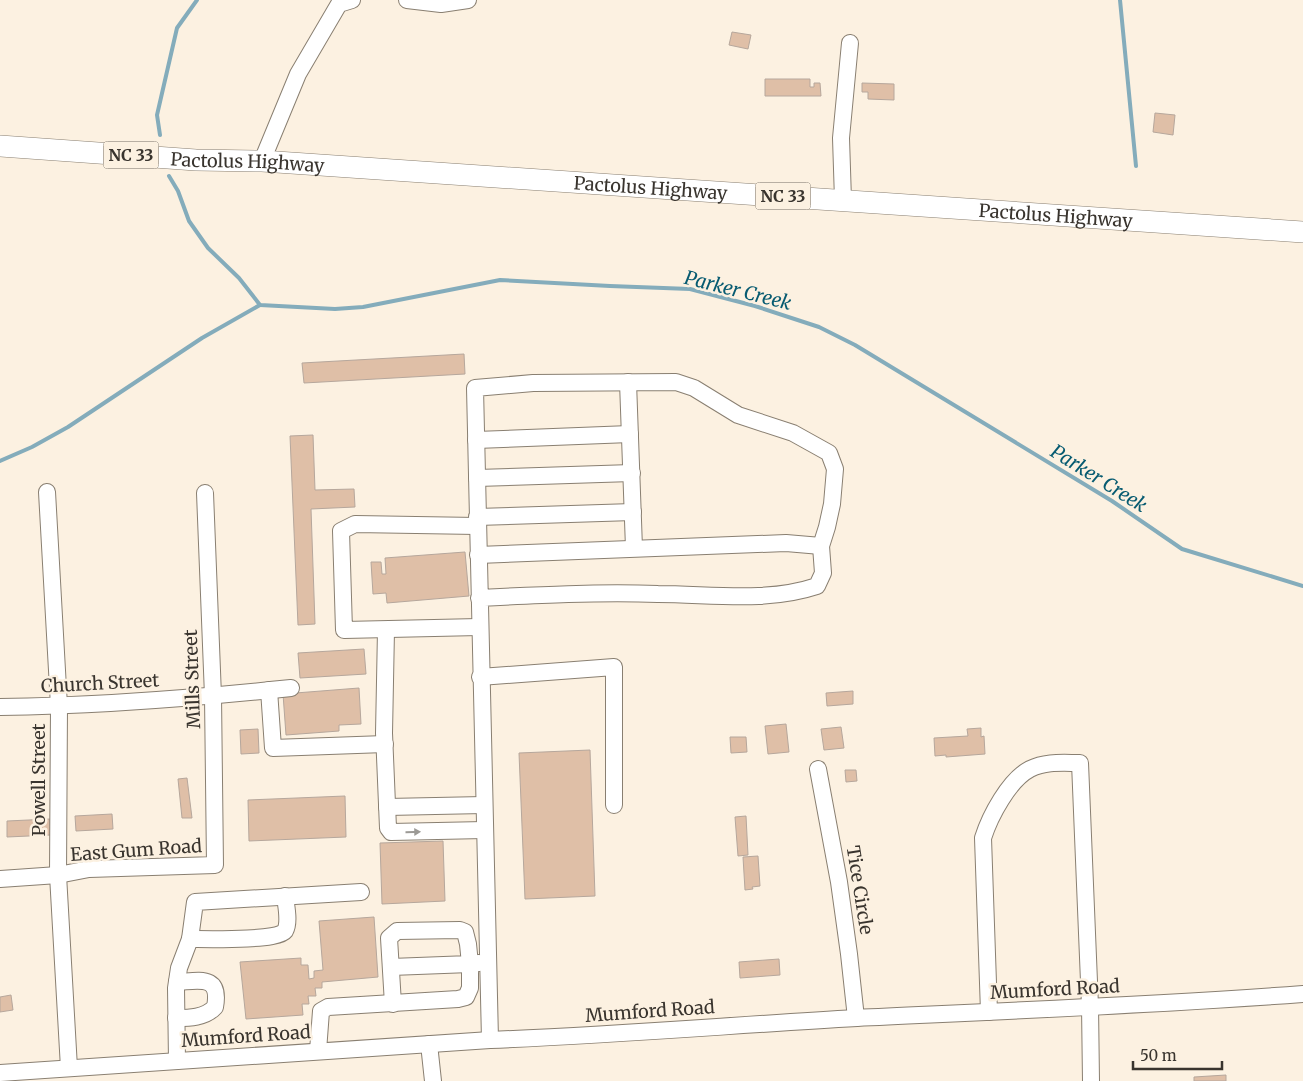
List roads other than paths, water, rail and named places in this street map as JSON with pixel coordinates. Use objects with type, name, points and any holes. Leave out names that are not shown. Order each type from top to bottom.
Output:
[{"type":"main road","name":"Pactolus Highway","points":[[0,146],[196,160],[262,161],[1303,232]]},
{"type":"street","points":[[262,161],[298,74],[339,4],[352,0]]},
{"type":"street","points":[[407,0],[441,4],[468,0]]},
{"type":"street","points":[[843,200],[841,138],[850,43]]},
{"type":"street","points":[[628,382],[634,548]]},
{"type":"street","points":[[479,598],[657,594],[767,597],[802,591],[817,586],[822,573],[821,546],[832,504],[835,469],[829,453],[794,433],[738,414],[694,388],[676,382],[533,383],[475,388],[480,677],[490,1040]]},
{"type":"street","points":[[476,440],[630,434]]},
{"type":"street","points":[[477,478],[632,473]]},
{"type":"street","name":"Powell Street","points":[[47,492],[59,706],[58,875],[69,1068]]},
{"type":"street","name":"Mills Street","points":[[205,493],[213,696],[215,864]]},
{"type":"street","points":[[479,627],[344,630],[341,531],[355,524],[477,522],[633,512]]},
{"type":"street","points":[[478,555],[786,543],[821,546]]},
{"type":"street","points":[[386,630],[385,744],[388,828],[391,832],[484,830]]},
{"type":"street","points":[[480,677],[614,667],[614,805]]},
{"type":"street","name":"Church Street","points":[[0,707],[59,706],[213,696],[291,688]]},
{"type":"street","points":[[269,690],[273,748],[385,744]]},
{"type":"street","points":[[988,1012],[983,838],[987,823],[1009,788],[1029,769],[1058,762],[1080,763],[1090,1006],[1091,1081]]},
{"type":"street","name":"Tice Circle","points":[[818,769],[850,954],[856,1018]]},
{"type":"street","points":[[387,807],[484,805]]},
{"type":"street","name":"East Gum Road","points":[[0,879],[58,875],[89,869],[215,864]]},
{"type":"street","points":[[176,1061],[177,982],[179,968],[190,939],[196,902],[362,892]]},
{"type":"street","points":[[190,939],[254,938],[280,935],[285,931],[287,923],[285,896]]},
{"type":"street","points":[[318,1051],[320,1011],[328,1007],[392,1004],[441,1001],[466,997],[470,988],[470,964],[465,932],[460,930],[397,931],[389,938],[392,1004]]},
{"type":"street","points":[[391,967],[488,962]]},
{"type":"street","points":[[176,1018],[190,1018],[206,1014],[215,1007],[216,1002],[212,984],[206,980],[177,982]]},
{"type":"street","name":"Mumford Road","points":[[0,1073],[490,1040],[856,1018],[1155,1004],[1303,994]]},
{"type":"street","points":[[429,1044],[433,1081]]},
{"type":"waterway","name":"Parker Creek","points":[[160,135],[157,115],[177,28],[197,0]]},
{"type":"waterway","points":[[1120,0],[1136,166]]},
{"type":"waterway","name":"Parker Creek","points":[[169,176],[178,191],[189,221],[208,248],[239,278],[260,305],[335,309],[363,307],[500,280],[690,289],[755,306],[819,327],[855,345],[1112,501],[1182,549],[1303,586]]},
{"type":"waterway","points":[[0,461],[32,447],[68,427],[202,338],[260,305]]}]
